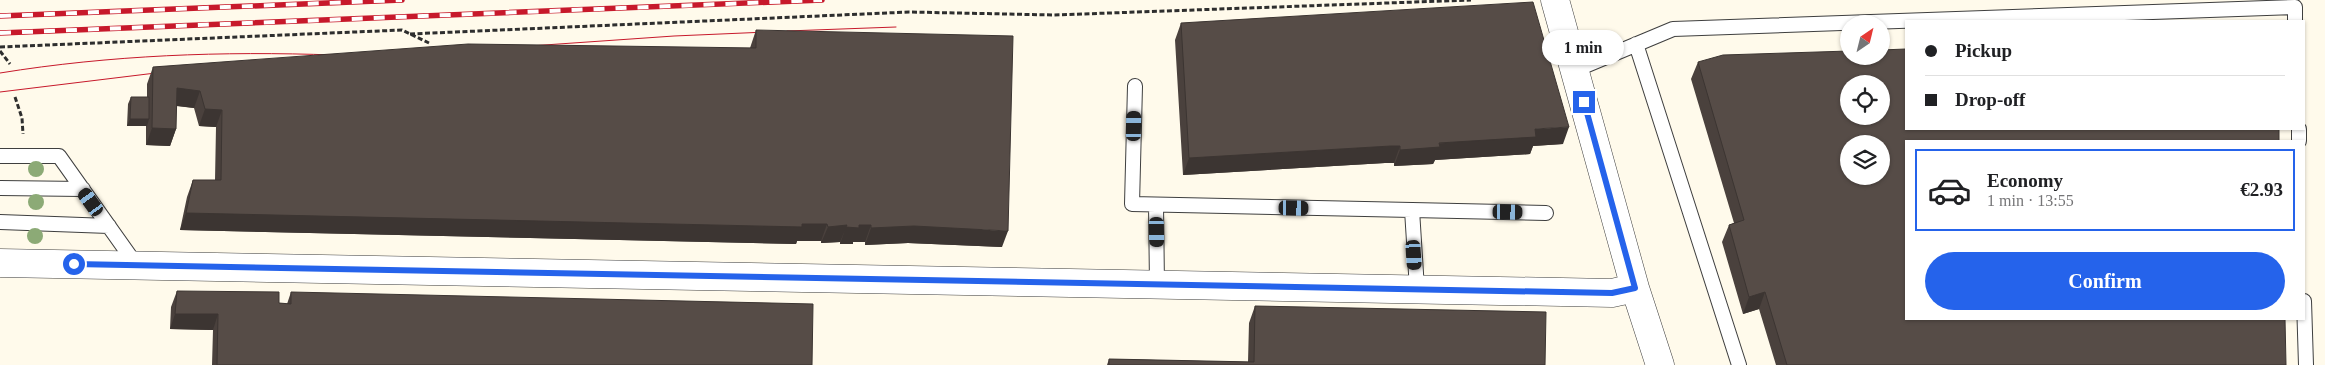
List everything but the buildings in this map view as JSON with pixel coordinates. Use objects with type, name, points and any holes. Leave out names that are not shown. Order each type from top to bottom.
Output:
[{"type":"street","points":[[1555,0],[1635,288],[1660,365]]},
{"type":"street","points":[[0,263],[1612,293],[1635,288]]},
{"type":"lane","points":[[1927,20],[2295,7],[2295,20]]},
{"type":"lane","points":[[1575,70],[1674,29],[1905,21]]},
{"type":"lane","points":[[1636,44],[1739,365]]},
{"type":"lane","points":[[1134,86],[1132,204],[1546,213]]},
{"type":"lane","points":[[0,156],[59,156],[137,266]]},
{"type":"lane","points":[[0,188],[83,189]]},
{"type":"lane","points":[[1156,205],[1157,285]]},
{"type":"lane","points":[[1412,210],[1417,289]]},
{"type":"lane","points":[[0,222],[109,226]]},
{"type":"lane","points":[[2305,320],[2306,365]]},
{"type":"path","points":[[410,34],[909,12],[1054,15],[1471,0]]},
{"type":"path","points":[[0,47],[402,30],[429,44]]},
{"type":"path","points":[[0,51],[10,64]]},
{"type":"path","points":[[15,98],[22,118],[23,139]]},
{"type":"tram line","points":[[787,31],[896,27]]},
{"type":"tram line","points":[[530,46],[767,32]]},
{"type":"tram line","points":[[0,73],[125,58],[208,54],[334,55]]},
{"type":"tram line","points":[[0,92],[164,72]]},
{"type":"railway","points":[[0,16],[402,0]]},
{"type":"railway","points":[[0,33],[822,0]]},
{"type":"route","points":[[74,264],[1612,293],[1635,288],[1584,102]]}]
